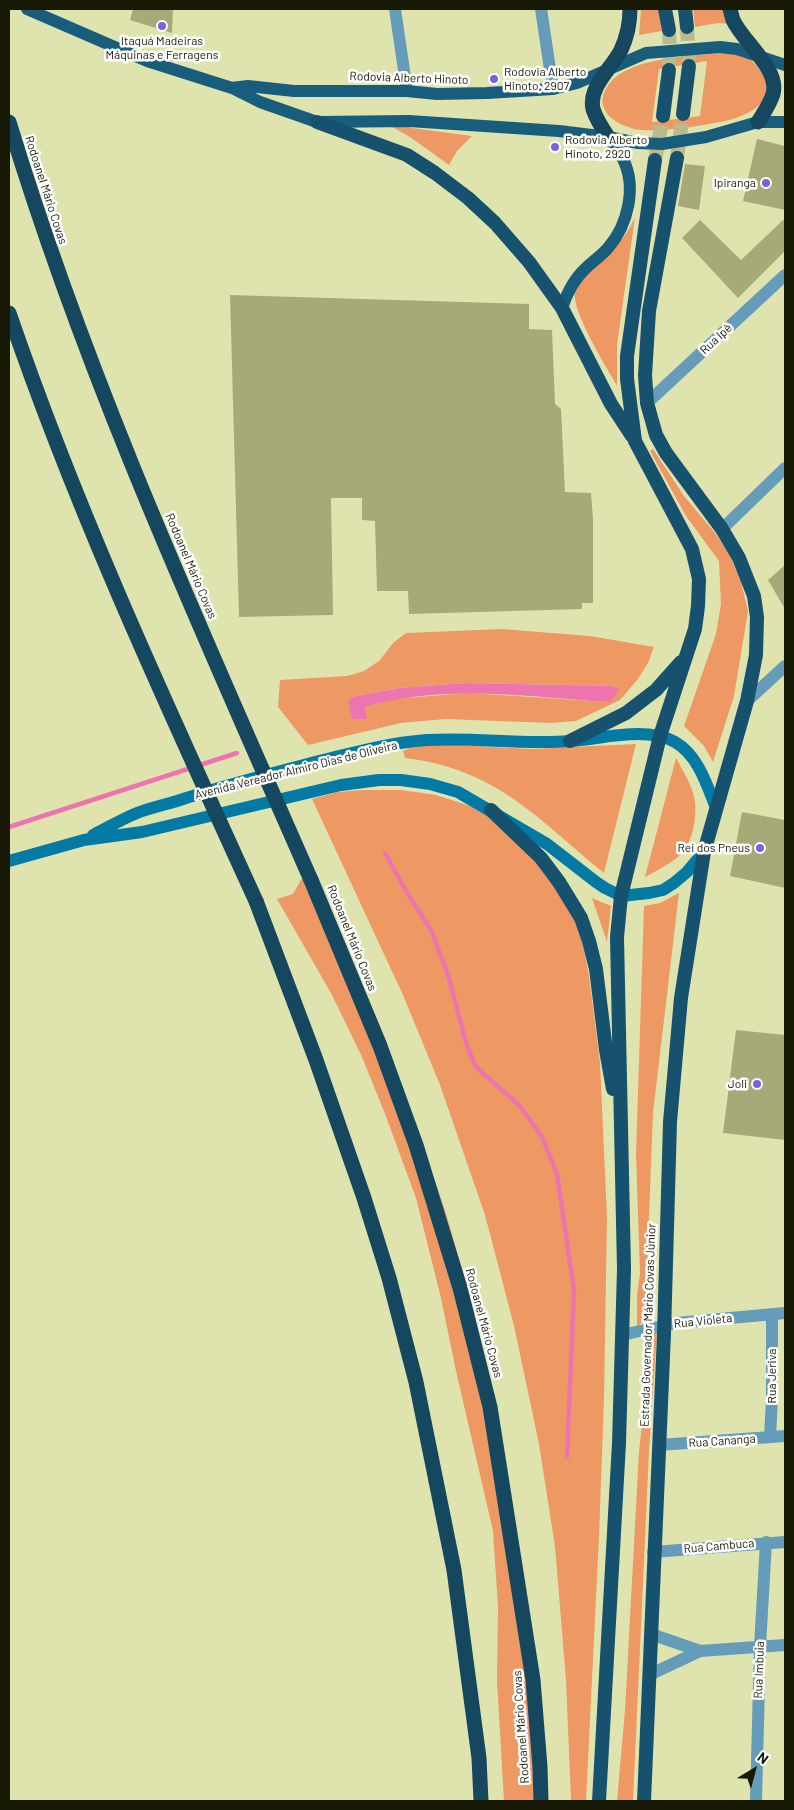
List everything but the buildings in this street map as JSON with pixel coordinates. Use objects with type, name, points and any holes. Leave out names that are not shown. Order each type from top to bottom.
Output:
[{"type":"highway","points":[[608,136],[597,119],[593,108],[593,100],[596,89],[620,52],[626,38],[630,20],[630,9]]},
{"type":"highway","points":[[665,9],[668,30]]},
{"type":"highway","points":[[685,9],[687,27]]},
{"type":"highway","points":[[730,9],[733,20],[770,70],[773,93],[758,122]]},
{"type":"highway","points":[[683,114],[689,66]]},
{"type":"highway","points":[[663,116],[669,70]]},
{"type":"highway","name":"Rodoanel Mário Covas","points":[[9,122],[46,241],[111,415],[311,880],[380,1046],[416,1145],[460,1288],[490,1406],[533,1680],[541,1801]]},
{"type":"highway","name":"Estrada Governador Mário Covas Júnior","points":[[317,122],[407,155],[468,198],[495,223],[529,262],[562,308],[611,404],[635,441],[684,532],[692,549],[699,579],[695,629],[660,736],[621,896],[617,937],[624,1269],[619,1443],[599,1801]]},
{"type":"highway","name":"Estrada Governador Mário Covas Júnior","points":[[644,1801],[664,1326],[670,1122],[674,1069],[681,998],[704,852],[747,701],[756,655],[757,617],[754,596],[739,558],[722,529],[666,453],[656,435],[647,403],[645,375],[648,312],[677,158]]},
{"type":"highway","points":[[635,441],[627,379],[627,356],[655,160]]},
{"type":"highway","points":[[9,313],[31,378],[86,520],[256,902],[316,1060],[364,1198],[389,1278],[416,1382],[454,1570],[479,1758],[481,1801]]},
{"type":"highway","points":[[570,741],[626,713],[656,690],[685,658]]},
{"type":"highway","points":[[491,810],[541,858],[559,882],[580,918],[589,940],[596,969],[606,1050],[622,1134]]},
{"type":"main road","name":"Rodovia Alberto Hinoto","points":[[27,9],[43,13],[147,61],[232,88],[260,102],[317,122],[409,121],[559,130],[608,136],[638,143],[662,144],[706,138],[758,122],[785,122]]},
{"type":"main road","name":"Rodovia Alberto Hinoto","points":[[232,88],[248,86],[294,91],[407,91],[437,94],[553,89],[577,83],[606,72],[646,53],[720,47],[758,54],[785,65]]},
{"type":"main road","points":[[562,308],[576,279],[607,250],[618,235],[628,209],[627,170],[608,136]]},
{"type":"main road","name":"Avenida Vereador Almiro Dias de Oliveira","points":[[84,840],[136,814],[227,785],[390,745],[426,740],[522,742],[570,741],[646,734],[660,736],[676,742],[686,750],[703,775],[716,808]]},
{"type":"main road","name":"Avenida Vereador Almiro Dias de Oliveira","points":[[9,861],[84,840],[142,832],[341,785],[379,780],[401,780],[430,784],[458,792],[547,844],[605,888],[621,896]]},
{"type":"main road","points":[[621,896],[663,890],[674,884],[687,872],[704,852]]},
{"type":"street","points":[[395,9],[407,91]]},
{"type":"street","points":[[542,9],[553,89]]},
{"type":"street","name":"Rua Ipê","points":[[647,403],[785,275]]},
{"type":"street","points":[[722,529],[785,468]]},
{"type":"street","points":[[747,701],[785,666]]},
{"type":"street","name":"Rua Violeta","points":[[622,1335],[676,1323],[785,1313]]},
{"type":"street","name":"Rua Jeriva","points":[[770,1437],[772,1315]]},
{"type":"street","name":"Rua Cananga","points":[[659,1445],[785,1436]]},
{"type":"street","name":"Rua Imbuia","points":[[756,1801],[760,1646],[766,1542]]},
{"type":"street","name":"Rua Cambuca","points":[[653,1552],[785,1542]]},
{"type":"street","points":[[651,1634],[700,1651]]},
{"type":"street","points":[[649,1675],[700,1651],[785,1644]]},
{"type":"shaded area","points":[[641,9],[659,9],[662,31],[639,35]]},
{"type":"shaded area","points":[[693,9],[726,9],[732,24],[718,23],[695,27]]},
{"type":"shaded area","points":[[723,53],[740,55],[750,59],[767,80],[766,90],[761,102],[745,114],[736,118],[685,128],[643,130],[625,126],[611,118],[605,110],[602,100],[607,87],[616,77],[628,69],[677,57]],"holes":[[[707,61],[700,116],[652,122],[659,69]]]},
{"type":"shaded area","points":[[389,125],[472,136],[457,151],[449,165],[410,137]]},
{"type":"shaded area","points":[[635,217],[617,345],[617,386],[584,325],[575,300],[575,291],[583,276],[608,254],[628,231]]},
{"type":"shaded area","points":[[653,449],[684,496],[716,534],[730,556],[741,582],[748,611],[734,696],[713,762],[704,746],[684,726],[716,634],[721,604],[719,561],[686,516],[650,451]]},
{"type":"shaded area","points":[[501,629],[590,636],[654,647],[648,663],[638,679],[620,700],[576,721],[551,723],[445,719],[401,723],[308,745],[278,707],[280,680],[347,676],[364,671],[379,661],[394,642],[406,633]],"holes":[[[466,683],[612,686],[609,702],[468,693],[392,699],[365,707],[352,697],[399,688]]]},
{"type":"shaded area","points":[[466,683],[612,686],[619,690],[610,702],[518,695],[425,695],[365,707],[367,719],[352,719],[348,702],[352,697],[399,688]]},
{"type":"shaded area","points":[[436,744],[532,749],[636,744],[604,873],[536,815],[490,785],[465,773],[437,764],[405,758],[403,751],[412,747]]},
{"type":"shaded area","points":[[676,758],[687,777],[695,802],[695,822],[692,834],[685,849],[678,857],[645,877]]},
{"type":"shaded area","points":[[401,790],[436,795],[470,806],[498,822],[523,843],[566,898],[581,934],[589,976],[600,1063],[607,1217],[604,1399],[586,1801],[571,1801],[566,1680],[555,1547],[539,1444],[514,1326],[485,1215],[440,1085],[403,995],[312,799],[338,792]]},
{"type":"shaded area","points":[[302,878],[416,1128],[445,1210],[473,1307],[489,1389],[534,1746],[534,1801],[504,1801],[497,1681],[498,1607],[493,1531],[441,1298],[416,1198],[362,1057],[332,995],[277,899],[293,894]]},
{"type":"shaded area","points":[[679,893],[653,1113],[645,1319],[637,1327],[637,1296],[640,1273],[636,1154],[644,906],[660,903]]},
{"type":"shaded area","points":[[592,898],[611,906],[607,942]]},
{"type":"shaded area","points":[[657,1332],[649,1451],[633,1801],[617,1801],[625,1710],[639,1452],[651,1336]]},
{"type":"waterway","points":[[9,827],[237,753]]},
{"type":"waterway","points":[[385,853],[431,930],[448,975],[467,1046],[476,1067],[520,1106],[542,1137],[557,1174],[574,1290],[567,1457]]},
{"type":"tunnel","points":[[687,27],[689,66]]},
{"type":"tunnel","points":[[669,30],[669,70]]},
{"type":"tunnel","points":[[677,158],[683,114]]},
{"type":"tunnel","points":[[655,160],[663,116]]},
{"type":"place","name":"Itaquá Madeiras Máquinas e Ferragens","points":[[162,26]]},
{"type":"place","name":"Rodovia Alberto Hinoto, 2907","points":[[494,79]]},
{"type":"place","name":"Rodovia Alberto Hinoto, 2920","points":[[555,147]]},
{"type":"place","name":"Ipiranga","points":[[766,183]]},
{"type":"place","name":"Rei dos Pneus","points":[[760,848]]},
{"type":"place","name":"Joli","points":[[757,1084]]}]
